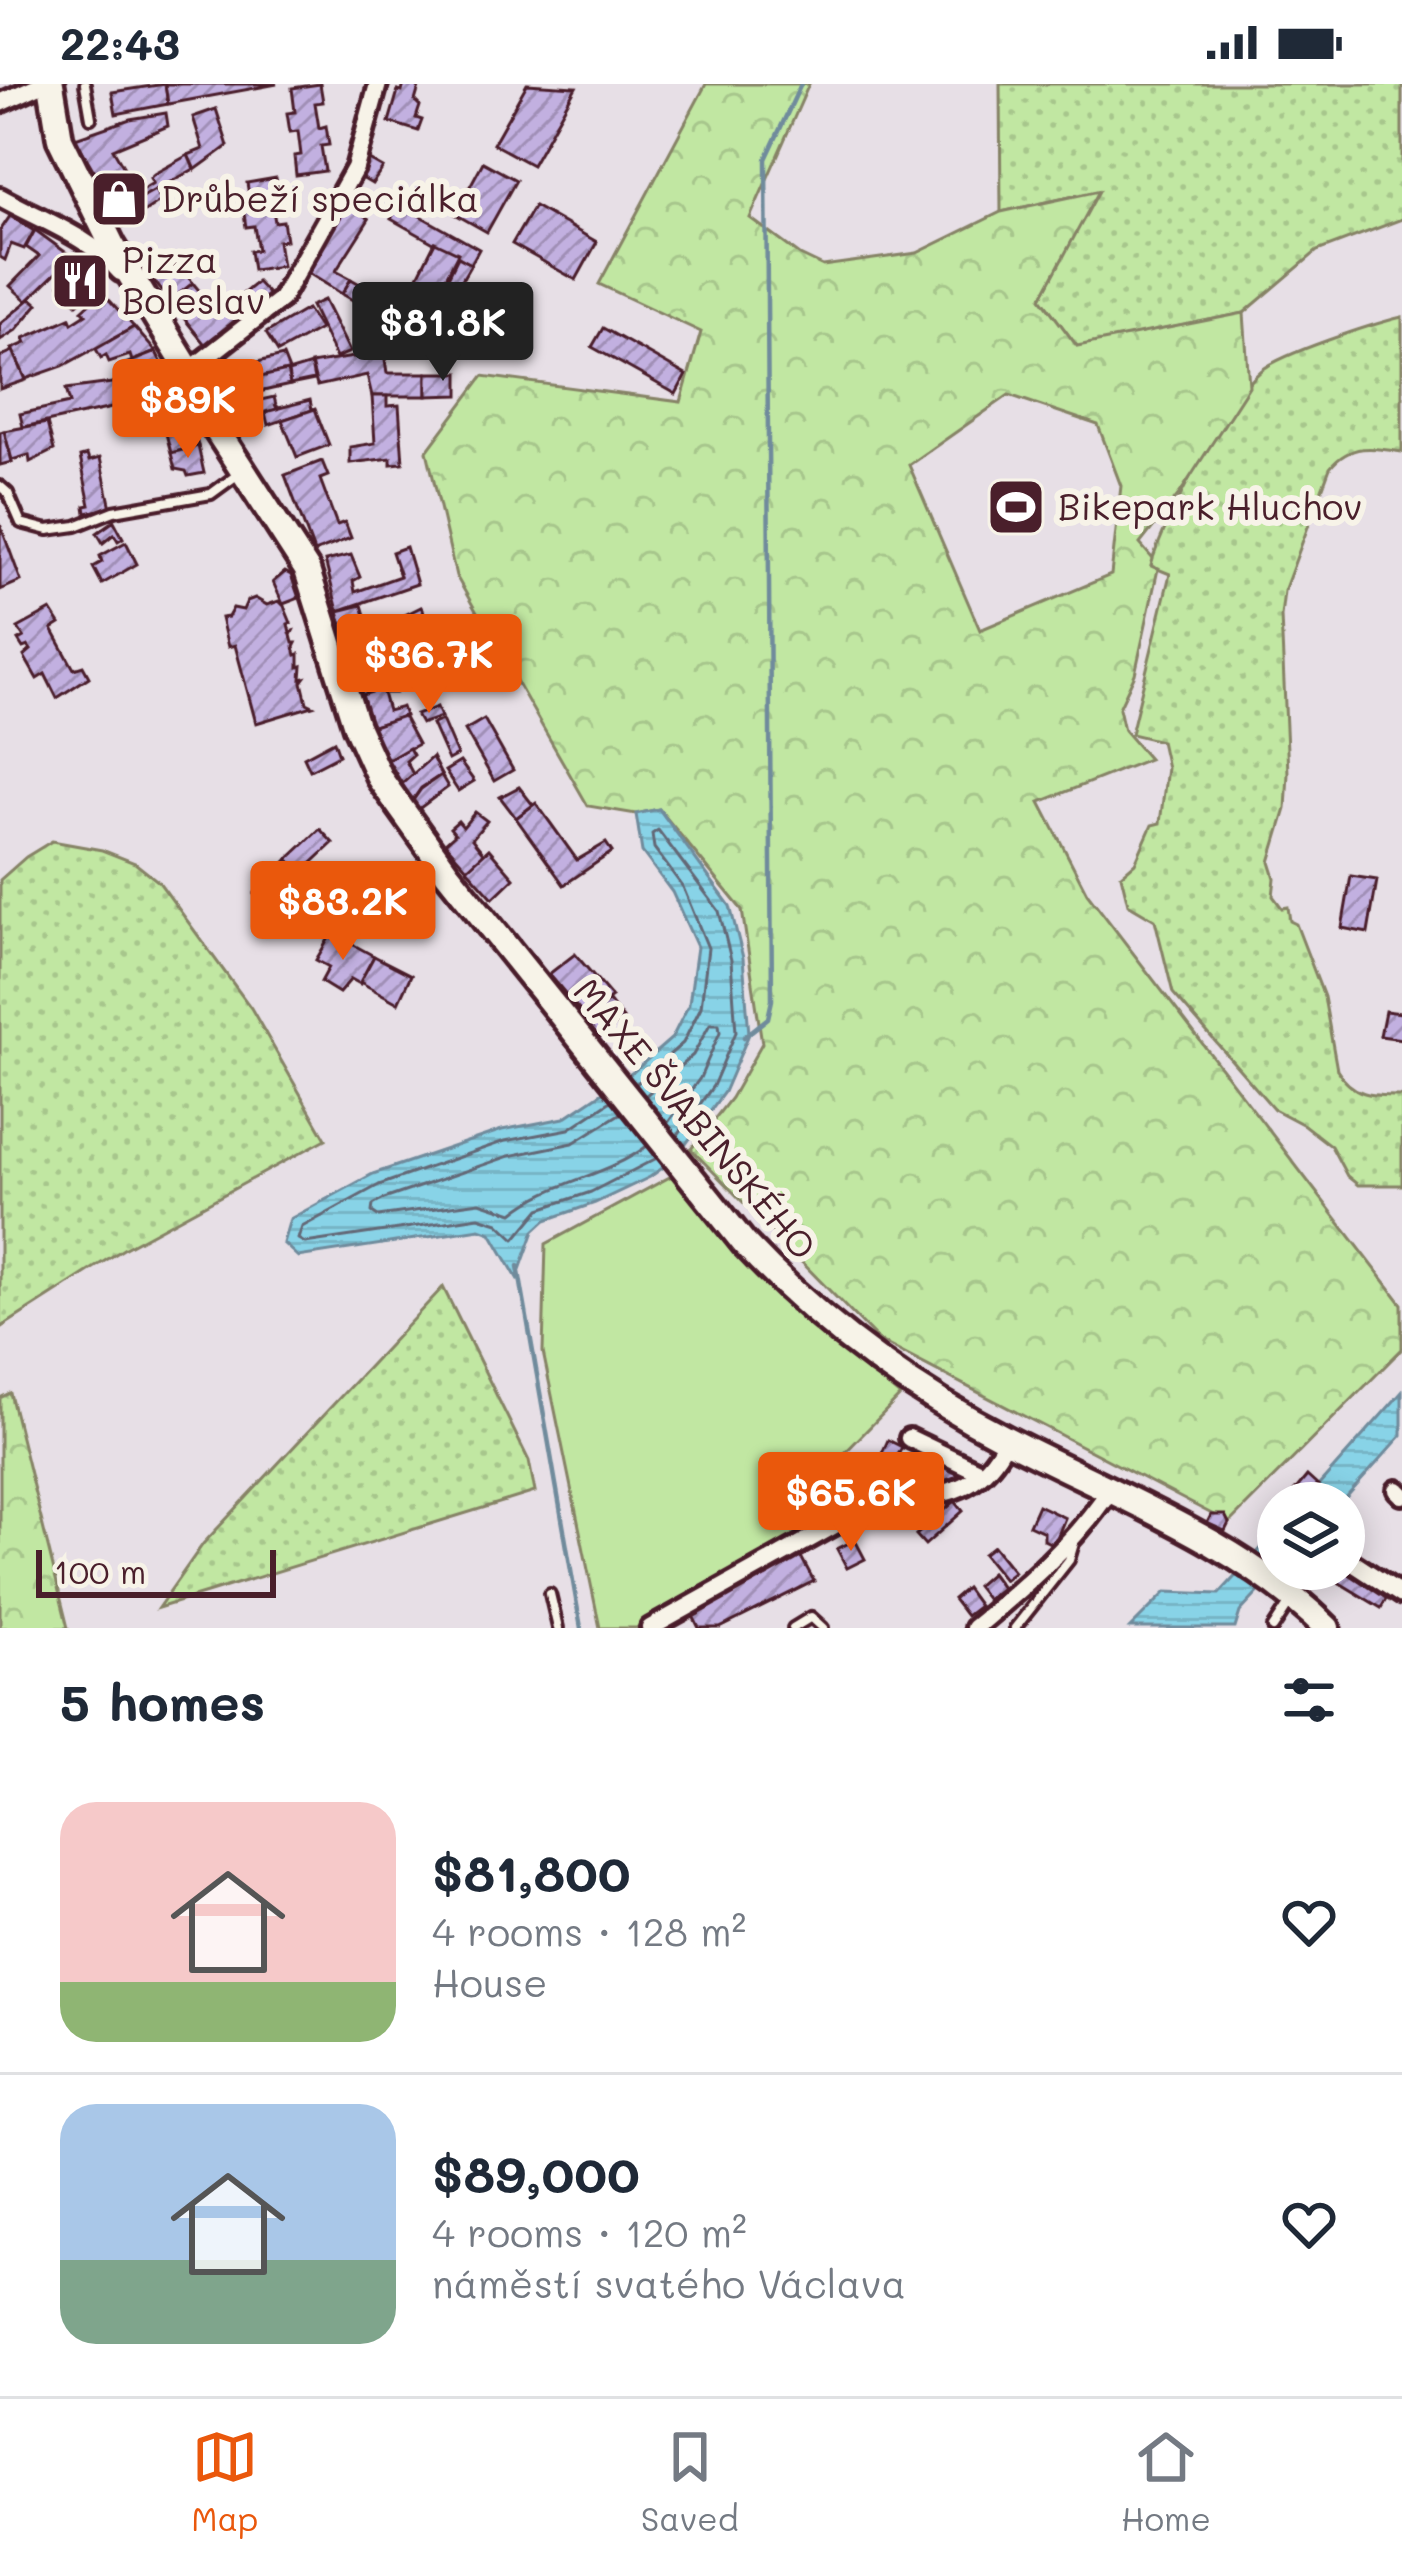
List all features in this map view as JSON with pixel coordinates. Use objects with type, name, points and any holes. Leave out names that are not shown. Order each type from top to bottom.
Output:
[{"type":"main road","points":[[51,84],[59,139],[112,245],[189,370]]},
{"type":"main road","name":"MAXE ŠVABINSKÉHO","points":[[189,370],[212,422],[307,570],[356,726],[380,778],[448,874],[767,1266],[850,1342],[931,1397],[1225,1553],[1290,1593],[1328,1628]]},
{"type":"street","points":[[0,104],[42,84]]},
{"type":"street","points":[[189,370],[281,299],[355,168],[378,84]]},
{"type":"street","points":[[0,196],[108,258],[148,306]]},
{"type":"street","points":[[909,1438],[982,1473]]},
{"type":"street","points":[[650,1628],[858,1512],[890,1501],[943,1496],[966,1488],[998,1458],[1007,1439]]},
{"type":"street","points":[[974,1628],[1013,1596],[1109,1491]]},
{"type":"street","points":[[1365,1571],[1402,1595]]},
{"type":"lane","points":[[85,84],[91,118]]},
{"type":"lane","points":[[0,486],[21,523],[48,530],[76,526],[114,511],[211,494],[243,471]]},
{"type":"lane","points":[[1015,1628],[1069,1560],[1078,1530]]},
{"type":"lane","points":[[1273,1628],[1290,1593]]},
{"type":"lane","points":[[550,1594],[558,1628]]},
{"type":"lane","points":[[793,1628],[811,1617],[823,1628]]},
{"type":"green space","points":[[706,84],[809,84],[750,218],[823,266],[917,253],[1001,212],[1099,191],[1041,298],[1077,346],[1244,313],[1249,386],[1180,493],[1140,544],[1153,559],[1151,566],[1158,569],[1135,674],[1119,708],[1124,730],[1149,759],[1040,802],[1087,893],[1402,1304],[1402,1349],[1270,1482],[1257,1482],[1257,1495],[1229,1523],[878,1340],[691,1149],[731,1098],[762,1043],[742,910],[659,809],[636,814],[588,806],[456,576],[427,451],[483,376],[681,402],[701,332],[599,284]],"holes":[[[1009,395],[1098,425],[1121,486],[1111,575],[980,630],[909,465]]]},
{"type":"green space","points":[[1000,84],[1402,84],[1402,219],[1317,251],[1244,313],[1077,347],[1041,298],[1097,191],[1001,212]]},
{"type":"green space","points":[[1402,317],[1402,452],[1354,451],[1330,468],[1284,591],[1281,616],[1288,773],[1286,809],[1270,862],[1273,896],[1282,908],[1288,907],[1324,997],[1337,1070],[1357,1090],[1402,1096],[1402,1185],[1358,1185],[1347,1176],[1331,1146],[1274,1109],[1173,993],[1155,920],[1128,904],[1121,875],[1135,863],[1152,825],[1160,823],[1167,768],[1161,741],[1131,734],[1170,574],[1150,566],[1183,491],[1214,433],[1262,370],[1350,332]]},
{"type":"green space","points":[[52,841],[102,850],[135,863],[159,882],[251,1008],[326,1139],[125,1248],[0,1328],[0,880]]},
{"type":"green space","points":[[679,1172],[769,1287],[900,1396],[832,1466],[828,1476],[847,1489],[887,1492],[636,1628],[600,1628],[543,1352],[546,1244]]},
{"type":"green space","points":[[443,1287],[529,1461],[535,1492],[158,1608],[203,1544]]},
{"type":"green space","points":[[10,1393],[68,1628],[0,1628],[0,1398]]},
{"type":"water","points":[[659,809],[730,906],[743,958],[749,1034],[724,1092],[675,1159],[650,1177],[546,1220],[534,1231],[517,1278],[491,1233],[480,1229],[298,1257],[283,1243],[290,1219],[373,1174],[502,1130],[564,1118],[633,1072],[672,1038],[689,1004],[697,947],[672,892],[642,852],[636,814]]},
{"type":"water","points":[[1402,1392],[1402,1435],[1360,1482],[1322,1482]]},
{"type":"water","points":[[1257,1553],[1260,1590],[1240,1612],[1235,1628],[1130,1628],[1166,1592],[1219,1594]]},
{"type":"building","points":[[165,84],[168,104],[116,114],[112,92]]},
{"type":"building","points":[[165,84],[277,84],[168,104]]},
{"type":"building","points":[[320,84],[323,102],[315,103],[319,128],[326,126],[329,145],[321,146],[325,171],[296,175],[294,156],[301,155],[298,131],[290,132],[287,113],[295,112],[292,88]]},
{"type":"building","points":[[404,84],[420,84],[415,101],[420,106],[416,118],[422,120],[418,131],[389,122]]},
{"type":"building","points":[[527,84],[576,87],[532,165],[493,144]]},
{"type":"building","points":[[216,109],[228,146],[195,170],[188,155],[203,149],[193,117]]},
{"type":"building","points":[[166,113],[168,126],[113,149],[138,192],[153,183],[154,174],[188,155],[194,169],[117,211],[75,138],[130,119]]},
{"type":"building","points":[[369,160],[383,168],[372,184],[360,177]]},
{"type":"building","points":[[483,162],[516,180],[487,232],[455,214]]},
{"type":"building","points":[[276,178],[279,197],[271,198],[275,222],[283,221],[286,240],[278,241],[282,266],[253,270],[250,251],[258,250],[254,226],[246,227],[243,208],[251,207],[247,183]]},
{"type":"building","points":[[155,190],[161,201],[124,226],[117,211]]},
{"type":"building","points":[[347,200],[369,219],[336,271],[351,279],[342,294],[305,271]]},
{"type":"building","points":[[399,204],[479,249],[471,264],[391,219]]},
{"type":"building","points":[[534,206],[597,242],[576,280],[512,244]]},
{"type":"building","points":[[10,216],[34,231],[24,249],[11,244],[5,260],[0,257],[0,231]]},
{"type":"building","points":[[35,230],[72,257],[27,301],[10,286],[39,256],[26,247]]},
{"type":"building","points":[[435,242],[458,253],[417,336],[342,294],[351,279],[402,308]]},
{"type":"building","points":[[458,257],[471,264],[453,295],[442,289]]},
{"type":"building","points":[[184,260],[188,265],[182,269],[193,283],[170,301],[154,281]]},
{"type":"building","points":[[79,265],[98,286],[77,304],[59,284]]},
{"type":"building","points":[[257,282],[272,298],[239,323],[227,307]]},
{"type":"building","points":[[193,283],[218,314],[227,307],[239,323],[207,347],[170,301]]},
{"type":"building","points":[[102,292],[134,327],[63,366],[26,379],[12,349],[26,343],[24,338],[70,318],[72,323],[86,314],[82,310]]},
{"type":"building","points":[[31,298],[38,304],[16,330],[0,340],[0,324]]},
{"type":"building","points":[[324,300],[350,352],[336,358],[311,306]]},
{"type":"building","points":[[307,309],[320,329],[278,352],[266,333]]},
{"type":"building","points":[[134,327],[156,352],[132,361],[130,355],[109,362],[106,355],[101,358],[96,349]]},
{"type":"building","points":[[603,328],[686,375],[676,394],[592,347]]},
{"type":"building","points":[[13,351],[26,380],[0,389],[0,357]]},
{"type":"building","points":[[156,352],[174,387],[184,394],[144,402],[140,393],[133,396],[135,403],[23,427],[20,414],[70,403],[66,389],[131,376],[125,364]]},
{"type":"building","points":[[384,352],[387,373],[427,373],[427,396],[372,396],[367,375],[317,386],[311,364]]},
{"type":"building","points":[[227,354],[232,368],[283,356],[289,371],[230,384],[228,375],[221,376],[217,358]]},
{"type":"building","points":[[311,365],[314,380],[290,385],[288,372]]},
{"type":"building","points":[[287,371],[290,385],[259,392],[261,400],[274,397],[277,409],[237,423],[230,384]]},
{"type":"building","points":[[427,373],[459,373],[459,395],[427,396]]},
{"type":"building","points":[[228,375],[234,399],[209,405],[203,381]]},
{"type":"building","points":[[184,394],[191,420],[164,426],[154,400]]},
{"type":"building","points":[[372,396],[387,396],[387,406],[399,405],[403,463],[391,464],[391,458],[350,463],[350,447],[375,443]]},
{"type":"building","points":[[310,400],[312,410],[268,425],[265,412],[277,409],[275,404],[279,408]]},
{"type":"building","points":[[315,409],[329,445],[297,457],[282,420]]},
{"type":"building","points":[[191,420],[198,446],[171,453],[164,426]]},
{"type":"building","points":[[47,423],[54,450],[30,462],[29,455],[12,460],[4,431]]},
{"type":"building","points":[[4,431],[12,462],[0,465],[0,432]]},
{"type":"building","points":[[198,446],[204,473],[188,476],[175,469],[171,453]]},
{"type":"building","points":[[87,455],[89,461],[100,458],[111,508],[86,513],[85,506],[90,505],[80,457]]},
{"type":"building","points":[[322,461],[328,476],[320,479],[337,525],[345,522],[351,538],[314,552],[285,475]]},
{"type":"building","points":[[114,521],[123,538],[118,541],[114,534],[103,543],[97,533]]},
{"type":"building","points":[[0,524],[21,581],[0,590]]},
{"type":"building","points":[[126,542],[137,564],[102,584],[93,567],[102,562],[100,556]]},
{"type":"building","points":[[406,547],[417,584],[338,611],[325,561],[351,555],[360,577],[353,581],[355,592],[400,576],[392,552]]},
{"type":"building","points":[[285,572],[291,575],[299,598],[283,604],[273,582]]},
{"type":"building","points":[[255,598],[284,606],[302,666],[301,679],[305,678],[307,703],[313,706],[256,723],[235,645],[228,647],[221,618],[228,617],[233,608],[243,610]]},
{"type":"building","points":[[362,605],[386,688],[362,695],[338,611]]},
{"type":"building","points":[[421,607],[452,664],[431,675],[399,618]]},
{"type":"building","points":[[51,610],[60,624],[52,629],[74,669],[83,666],[89,677],[57,698],[45,674],[37,679],[24,656],[31,650],[18,640],[24,637],[18,628]]},
{"type":"building","points":[[388,687],[394,693],[383,693],[388,711],[402,707],[405,716],[370,727],[362,695]]},
{"type":"building","points":[[437,707],[441,717],[421,724],[416,715]]},
{"type":"building","points":[[403,716],[418,744],[388,760],[370,727]]},
{"type":"building","points":[[484,719],[513,770],[494,781],[465,730]]},
{"type":"building","points":[[442,720],[457,755],[448,760],[432,724]]},
{"type":"building","points":[[334,741],[339,755],[310,770],[304,757]]},
{"type":"building","points":[[409,748],[413,755],[406,761],[414,776],[402,784],[388,760]]},
{"type":"building","points":[[432,757],[441,775],[421,788],[412,801],[402,784]]},
{"type":"building","points":[[460,762],[474,781],[458,791],[445,771]]},
{"type":"building","points":[[441,775],[448,787],[416,811],[412,802],[421,789]]},
{"type":"building","points":[[519,787],[533,805],[516,818],[500,797]]},
{"type":"building","points":[[536,803],[577,860],[606,843],[612,852],[564,885],[516,818]]},
{"type":"building","points":[[475,812],[487,821],[472,839],[484,854],[468,869],[445,843],[455,834],[450,828],[458,821],[463,827]]},
{"type":"building","points":[[320,829],[333,843],[301,873],[288,859]]},
{"type":"building","points":[[489,849],[514,878],[493,898],[467,869]]},
{"type":"building","points":[[288,859],[301,873],[283,892],[270,878]]},
{"type":"building","points":[[1351,876],[1377,880],[1368,933],[1342,928]]},
{"type":"building","points":[[270,878],[283,892],[267,907],[254,894]]},
{"type":"building","points":[[332,933],[374,956],[360,984],[351,979],[339,993],[321,982],[329,967],[316,960]]},
{"type":"building","points":[[575,954],[612,997],[585,1017],[549,974]]},
{"type":"building","points":[[374,956],[411,975],[398,1003],[360,982]]},
{"type":"building","points":[[609,1001],[623,1019],[599,1038],[585,1020]]},
{"type":"building","points":[[1385,1011],[1402,1013],[1402,1039],[1380,1036]]},
{"type":"building","points":[[888,1440],[902,1447],[887,1478],[874,1471]]},
{"type":"building","points":[[934,1460],[961,1472],[961,1480],[936,1492],[926,1479]]},
{"type":"building","points":[[900,1466],[909,1469],[899,1493],[888,1493]]},
{"type":"building","points":[[955,1501],[963,1511],[925,1545],[916,1535]]},
{"type":"building","points":[[1038,1505],[1065,1518],[1054,1545],[1044,1540],[1044,1532],[1029,1525]]},
{"type":"building","points":[[1211,1515],[1225,1515],[1229,1523],[1225,1531],[1207,1523]]},
{"type":"building","points":[[855,1540],[865,1559],[847,1568],[837,1549]]},
{"type":"building","points":[[993,1546],[1014,1572],[1004,1580],[983,1554]]},
{"type":"building","points":[[800,1555],[814,1581],[720,1628],[699,1628],[690,1610]]},
{"type":"building","points":[[991,1573],[1002,1588],[987,1600],[976,1586]]},
{"type":"building","points":[[1365,1582],[1388,1596],[1381,1608],[1351,1590],[1365,1590]]},
{"type":"building","points":[[966,1588],[979,1606],[966,1616],[953,1599]]},
{"type":"waterway","points":[[744,1037],[768,1018],[772,1000],[766,159],[801,84]]},
{"type":"waterway","points":[[518,1266],[581,1628]]},
{"type":"place","name":"Drůbeží speciálka","points":[[119,199]]},
{"type":"place","name":"Pizza Boleslav","points":[[80,281]]},
{"type":"place","name":"Bikepark Hluchov","points":[[1016,507]]}]
